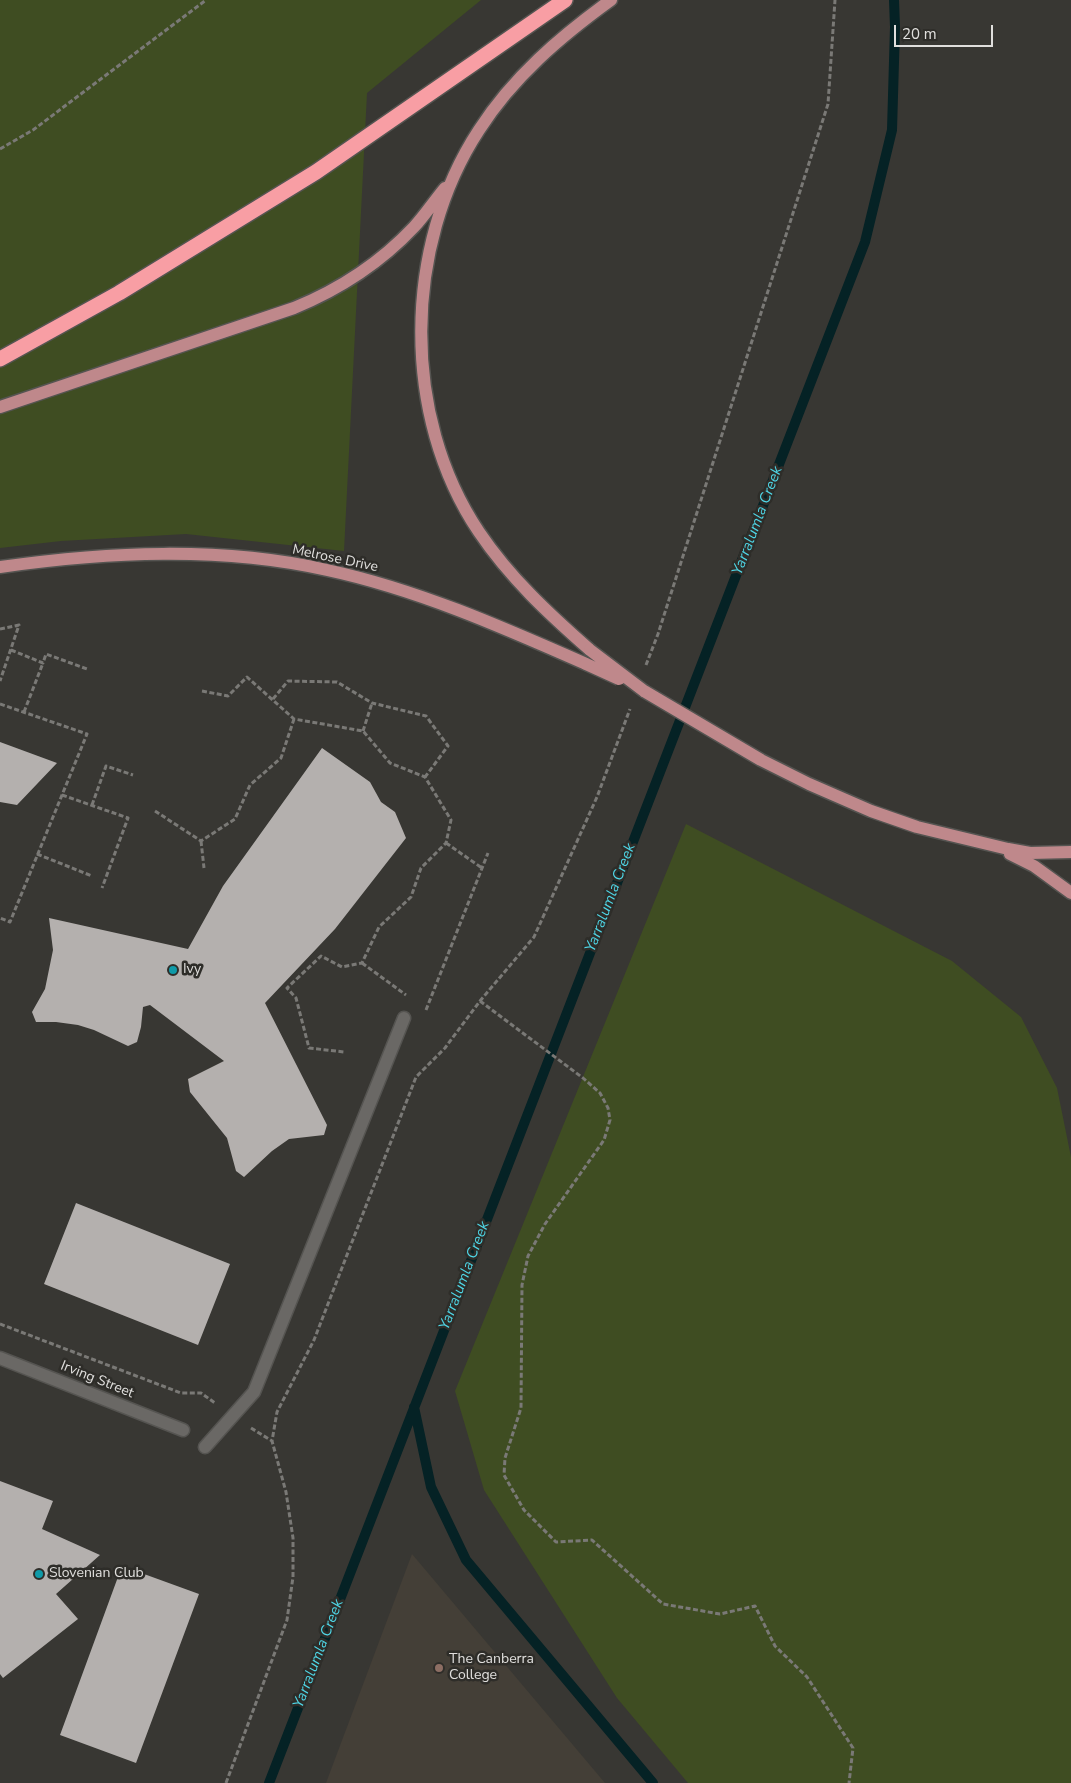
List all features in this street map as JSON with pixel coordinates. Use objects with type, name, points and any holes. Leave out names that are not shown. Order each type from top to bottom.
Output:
[{"type":"highway","points":[[0,359],[119,293],[316,172],[565,0]]},
{"type":"main road","points":[[611,0],[553,44],[495,106],[478,130],[453,178],[435,229],[427,260],[423,291],[422,354],[427,393],[435,431],[446,466],[460,498],[478,530],[501,562],[541,607],[590,650],[644,691],[761,760],[871,812],[917,827],[1030,853],[1071,852]]},
{"type":"main road","points":[[0,407],[316,299],[342,285],[388,250],[414,227],[453,178]]},
{"type":"main road","name":"Melrose Drive","points":[[0,567],[147,554],[254,558],[316,568],[374,581],[450,608],[520,635],[644,691]]},
{"type":"main road","points":[[979,842],[1021,858],[1071,893]]},
{"type":"street","points":[[205,1447],[254,1392],[404,1018]]},
{"type":"street","name":"Irving Street","points":[[0,1358],[183,1430]]},
{"type":"path","points":[[0,150],[33,130],[206,0]]},
{"type":"path","points":[[645,670],[828,104],[835,0]]},
{"type":"path","points":[[0,629],[19,625],[0,681]]},
{"type":"path","points":[[10,650],[42,663]]},
{"type":"path","points":[[24,712],[46,654],[86,670]]},
{"type":"path","points":[[202,691],[228,696],[247,676],[294,719],[363,731],[390,763],[426,777],[450,820],[446,843],[421,868],[411,897],[379,927],[362,963]]},
{"type":"path","points":[[273,700],[288,681],[338,682],[372,704],[426,716],[448,746],[426,777]]},
{"type":"path","points":[[0,704],[86,734],[10,922],[0,918]]},
{"type":"path","points":[[363,731],[372,704]]},
{"type":"path","points":[[226,1783],[287,1620],[291,1594],[293,1538],[286,1492],[272,1442],[277,1412],[314,1340],[416,1077],[446,1048],[480,1001],[534,937],[597,797],[631,706]]},
{"type":"path","points":[[200,841],[235,819],[250,785],[281,758],[294,719]]},
{"type":"path","points":[[92,806],[106,766],[132,775]]},
{"type":"path","points":[[62,795],[128,818],[102,888]]},
{"type":"path","points":[[155,811],[200,841],[204,868]]},
{"type":"path","points":[[446,843],[482,868]]},
{"type":"path","points":[[423,1018],[488,853]]},
{"type":"path","points":[[37,854],[92,876]]},
{"type":"path","points":[[344,1052],[309,1048],[296,998],[287,988],[321,956],[342,967],[362,963],[410,998]]},
{"type":"path","points":[[480,1001],[583,1078],[600,1093],[608,1108],[610,1120],[604,1140],[545,1224],[528,1256],[522,1285],[521,1408],[505,1458],[504,1475],[524,1510],[556,1542],[592,1540],[663,1604],[720,1614],[754,1606],[774,1646],[808,1677],[853,1748],[849,1783]]},
{"type":"path","points":[[418,1004],[427,1010]]},
{"type":"path","points":[[0,1324],[181,1393],[202,1393]]},
{"type":"shaded area","name":"The Canberra College","points":[[412,1554],[605,1783],[326,1783]]},
{"type":"green space","points":[[0,0],[481,0],[367,93],[344,551],[186,534],[61,541],[0,548]]},
{"type":"green space","points":[[686,824],[952,961],[1021,1017],[1057,1088],[1071,1157],[1071,1783],[688,1783],[617,1698],[484,1490],[455,1391]]},
{"type":"building","points":[[0,742],[57,763],[17,805],[0,802]]},
{"type":"building","name":"Ivy","points":[[322,748],[370,782],[381,802],[395,812],[406,838],[335,929],[265,1003],[327,1125],[324,1135],[289,1139],[272,1151],[244,1177],[236,1171],[227,1138],[190,1092],[188,1079],[224,1061],[150,1005],[143,1007],[137,1042],[128,1046],[94,1030],[78,1025],[36,1022],[32,1012],[45,989],[53,950],[49,918],[188,949],[223,886]]},
{"type":"building","points":[[76,1203],[230,1264],[198,1345],[44,1284]]},
{"type":"building","name":"Slovenian Club","points":[[0,1481],[53,1501],[42,1529],[100,1555],[56,1594],[78,1619],[3,1678],[0,1674]]},
{"type":"building","points":[[122,1566],[199,1594],[136,1763],[60,1735]]},
{"type":"waterway","name":"Yarralumla Creek","points":[[269,1783],[865,242],[892,130],[894,0]]},
{"type":"waterway","points":[[414,1407],[431,1487],[466,1560],[653,1783]]},
{"type":"place","name":"Ivy","points":[[173,970]]},
{"type":"place","name":"Slovenian Club","points":[[39,1574]]},
{"type":"place","name":"The Canberra College","points":[[439,1668]]}]
